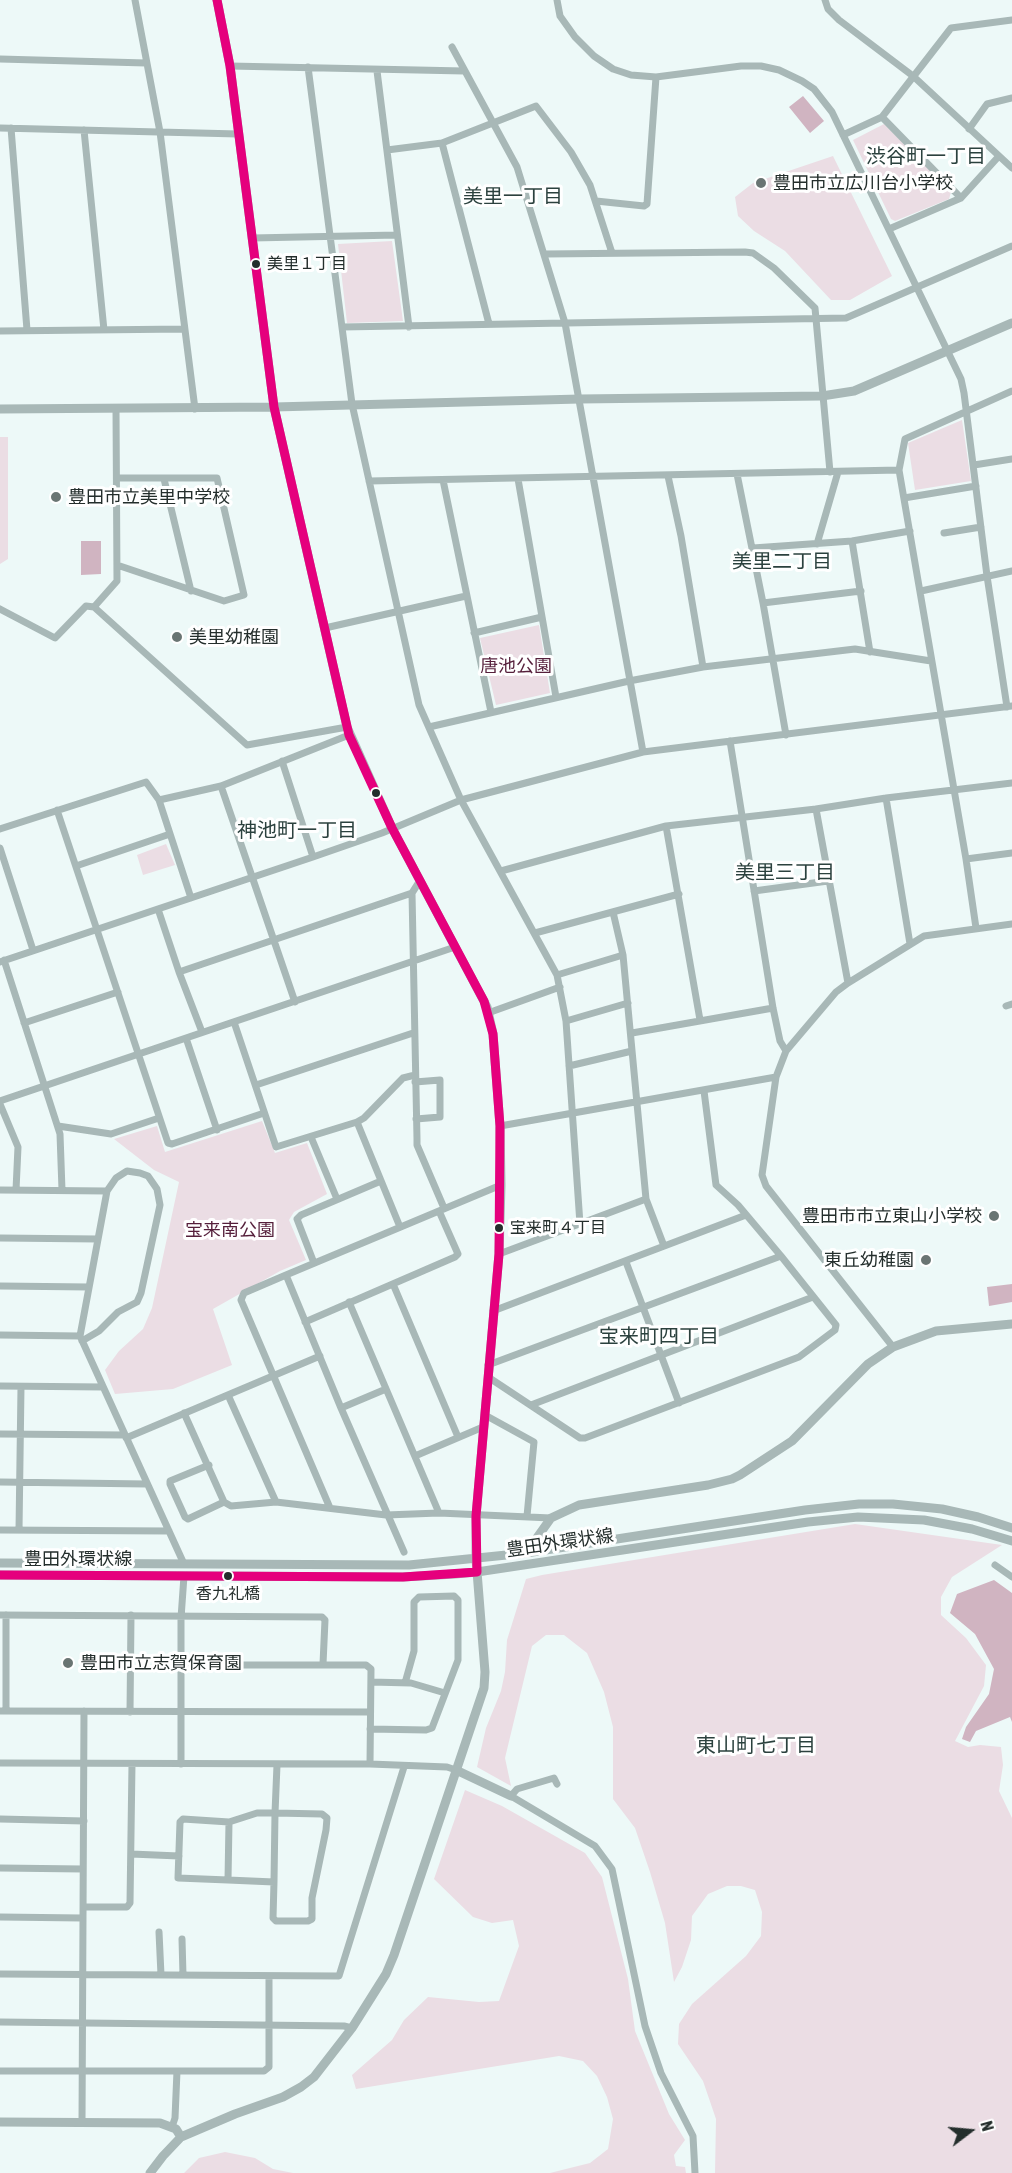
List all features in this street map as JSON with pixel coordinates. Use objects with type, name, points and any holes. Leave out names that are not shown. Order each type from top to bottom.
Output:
[{"type":"street","points":[[135,0],[160,132],[195,408]]},
{"type":"street","points":[[150,2173],[181,2137],[283,2097],[301,2087],[320,2069],[352,2028],[386,1974],[394,1955],[484,1688],[476,1559],[476,1516],[499,1254],[500,1125],[493,1034],[484,1001],[419,882],[348,731],[274,407],[230,66],[217,0]]},
{"type":"street","points":[[62,1190],[58,1126],[2,961],[313,857],[461,800],[643,752],[1010,707],[987,576],[961,379],[832,112],[814,89],[779,70],[752,66],[656,77],[632,75],[613,69],[594,56],[575,37],[560,16],[557,0]]},
{"type":"street","points":[[825,0],[828,9],[839,21],[913,76],[1012,168]]},
{"type":"street","points":[[843,135],[882,117],[951,28],[1012,20]]},
{"type":"street","points":[[452,47],[518,168],[565,323],[643,752]]},
{"type":"street","points":[[0,59],[146,63]]},
{"type":"street","points":[[230,66],[378,71],[464,71]]},
{"type":"street","points":[[308,68],[352,404],[420,709],[461,800],[557,975],[566,1021],[580,1224]]},
{"type":"street","points":[[378,71],[409,327]]},
{"type":"street","points":[[596,201],[644,206],[647,204],[656,77]]},
{"type":"street","points":[[969,129],[987,104],[1012,98]]},
{"type":"street","points":[[387,150],[442,143],[533,106],[539,108],[571,152],[590,185],[612,253]]},
{"type":"street","points":[[882,117],[961,198]]},
{"type":"street","points":[[0,128],[238,134]]},
{"type":"street","points":[[10,128],[27,330]]},
{"type":"street","points":[[84,130],[104,330]]},
{"type":"street","points":[[442,143],[489,324]]},
{"type":"street","points":[[889,229],[961,198],[999,156]]},
{"type":"street","points":[[252,238],[397,235]]},
{"type":"street","points":[[342,327],[846,318],[1012,246]]},
{"type":"street","points":[[545,254],[753,253],[774,268],[815,308],[830,472]]},
{"type":"street","points":[[0,409],[274,407],[580,399],[822,396],[854,391],[1012,323]]},
{"type":"street","points":[[0,331],[184,329]]},
{"type":"street","points":[[976,928],[899,470],[904,439],[1012,391]]},
{"type":"street","points":[[94,607],[117,581],[116,409]]},
{"type":"street","points":[[974,465],[1012,459]]},
{"type":"street","points":[[369,482],[899,470]]},
{"type":"street","points":[[817,544],[838,472]]},
{"type":"street","points":[[737,474],[753,548],[786,735]]},
{"type":"street","points":[[669,476],[703,667]]},
{"type":"street","points":[[117,478],[217,478],[243,595],[224,601],[117,565]]},
{"type":"street","points":[[164,478],[191,591]]},
{"type":"street","points":[[518,479],[556,697]]},
{"type":"street","points":[[443,480],[491,712]]},
{"type":"street","points":[[904,498],[976,486]]},
{"type":"street","points":[[944,533],[981,527]]},
{"type":"street","points":[[753,548],[817,544],[910,531]]},
{"type":"street","points":[[852,540],[870,652]]},
{"type":"street","points":[[921,591],[1012,571]]},
{"type":"street","points":[[763,603],[861,591]]},
{"type":"street","points":[[325,628],[466,596]]},
{"type":"street","points":[[0,609],[55,638],[86,606],[94,607],[247,745],[348,731]]},
{"type":"street","points":[[474,633],[542,617]]},
{"type":"street","points":[[429,727],[629,681],[703,667],[772,658],[855,649],[931,662]]},
{"type":"street","points":[[159,800],[221,786],[348,731]]},
{"type":"street","points":[[730,741],[773,1008],[780,1041],[786,1051]]},
{"type":"street","points":[[282,761],[313,857]]},
{"type":"street","points":[[0,829],[146,782],[159,800],[190,898]]},
{"type":"street","points":[[501,871],[666,826],[1012,783]]},
{"type":"street","points":[[221,786],[295,1002]]},
{"type":"street","points":[[886,798],[910,944]]},
{"type":"street","points":[[816,809],[848,983]]},
{"type":"street","points":[[57,810],[168,1143],[172,1144],[217,1130],[264,1113]]},
{"type":"street","points":[[666,826],[700,1020]]},
{"type":"street","points":[[76,866],[170,834]]},
{"type":"street","points":[[0,848],[33,950]]},
{"type":"street","points":[[966,859],[1012,853]]},
{"type":"street","points":[[754,891],[828,881]]},
{"type":"street","points":[[305,1322],[458,1254],[417,1145],[412,893],[419,882]]},
{"type":"street","points":[[179,972],[412,893]]},
{"type":"street","points":[[534,933],[679,894]]},
{"type":"street","points":[[159,909],[179,972],[202,1032]]},
{"type":"street","points":[[614,912],[623,955],[632,1033],[646,1199],[664,1246]]},
{"type":"street","points":[[893,1347],[765,1186],[762,1175],[776,1077],[786,1051],[836,992],[848,983],[928,934],[1012,924]]},
{"type":"street","points":[[16,1190],[18,1147],[0,1102],[455,947]]},
{"type":"street","points":[[557,975],[623,955]]},
{"type":"street","points":[[488,1013],[560,987]]},
{"type":"street","points":[[24,1023],[118,992]]},
{"type":"street","points":[[566,1021],[628,1003]]},
{"type":"street","points":[[632,1033],[773,1008]]},
{"type":"street","points":[[234,1022],[276,1147],[357,1122],[364,1118],[403,1078],[440,1080],[440,1117],[416,1119]]},
{"type":"street","points":[[256,1085],[413,1033]]},
{"type":"street","points":[[186,1038],[217,1130]]},
{"type":"street","points":[[569,1066],[632,1051]]},
{"type":"street","points":[[500,1125],[776,1077]]},
{"type":"street","points":[[488,1377],[580,1438],[800,1357],[836,1330],[836,1325],[781,1257],[746,1215],[716,1185],[704,1090]]},
{"type":"street","points":[[58,1126],[111,1134],[159,1118]]},
{"type":"street","points":[[357,1122],[400,1227]]},
{"type":"street","points":[[310,1137],[337,1199]]},
{"type":"street","points":[[0,1335],[81,1338],[99,1331],[118,1312],[137,1302],[141,1293],[160,1205],[157,1189],[147,1176],[127,1171],[116,1178],[107,1191],[88,1287],[81,1338],[184,1564]]},
{"type":"street","points":[[314,1263],[297,1219],[301,1215],[381,1181]]},
{"type":"street","points":[[330,1508],[241,1300],[244,1293],[501,1185]]},
{"type":"street","points":[[0,1190],[107,1191]]},
{"type":"street","points":[[499,1254],[646,1199]]},
{"type":"street","points":[[493,1311],[746,1215]]},
{"type":"street","points":[[0,1238],[98,1239]]},
{"type":"street","points":[[488,1365],[781,1257]]},
{"type":"street","points":[[626,1262],[679,1403]]},
{"type":"street","points":[[286,1275],[340,1408],[404,1552]]},
{"type":"street","points":[[393,1284],[458,1437]]},
{"type":"street","points":[[0,1286],[88,1287]]},
{"type":"street","points":[[531,1404],[813,1297]]},
{"type":"street","points":[[349,1302],[439,1513]]},
{"type":"street","points":[[184,1413],[224,1502],[231,1506],[276,1502],[386,1515],[439,1513],[551,1518],[586,1503],[708,1485],[732,1479],[792,1442],[868,1364],[893,1347],[936,1331],[1012,1324]]},
{"type":"street","points":[[0,1434],[126,1437],[320,1356]]},
{"type":"street","points":[[0,1386],[103,1387]]},
{"type":"street","points":[[20,1530],[21,1387]]},
{"type":"street","points":[[340,1408],[386,1389]]},
{"type":"street","points":[[228,1395],[276,1502]]},
{"type":"street","points":[[485,1415],[534,1442],[527,1516]]},
{"type":"street","points":[[415,1456],[483,1427]]},
{"type":"street","points":[[209,1465],[170,1481],[170,1484],[188,1520],[224,1502]]},
{"type":"street","points":[[0,1482],[147,1484]]},
{"type":"street","name":"豊田外環状線","points":[[0,1563],[409,1565],[526,1553],[805,1510],[859,1504],[892,1504],[942,1509],[1012,1528]]},
{"type":"street","name":"豊田外環状線","points":[[0,1575],[403,1577],[477,1572],[808,1522],[858,1517],[924,1520],[972,1529],[1012,1542]]},
{"type":"street","points":[[526,1553],[551,1518]]},
{"type":"street","points":[[0,1530],[169,1531]]},
{"type":"street","points":[[995,1565],[1012,1577]]},
{"type":"street","points":[[181,1764],[181,1618],[184,1576]]},
{"type":"street","points":[[370,1729],[429,1730],[432,1728],[458,1660],[458,1600],[454,1596],[419,1597],[414,1602],[414,1651],[405,1683]]},
{"type":"street","points":[[324,1664],[325,1620],[322,1617],[181,1618],[131,1615],[3,1615],[3,1711],[370,1712]]},
{"type":"street","points":[[130,1712],[131,1615]]},
{"type":"street","points":[[181,1665],[366,1665],[370,1669],[371,1682],[370,1764]]},
{"type":"street","points":[[371,1682],[411,1683],[445,1693]]},
{"type":"street","points":[[81,2122],[84,1711]]},
{"type":"street","points":[[0,1763],[370,1764],[447,1767],[511,1796],[595,1846],[612,1869],[645,2026],[661,2073],[693,2136],[694,2173]]},
{"type":"street","points":[[83,1907],[126,1907],[130,1903],[132,1764]]},
{"type":"street","points":[[274,1882],[180,1880],[177,1877],[181,1820],[229,1822],[251,1814],[275,1813],[322,1814],[327,1818],[326,1830],[312,1898],[312,1919],[276,1921],[273,1918],[274,1882],[275,1813],[277,1765]]},
{"type":"street","points":[[0,1974],[339,1976],[404,1767]]},
{"type":"street","points":[[511,1796],[517,1789],[554,1779],[557,1784]]},
{"type":"street","points":[[0,1819],[84,1821]]},
{"type":"street","points":[[228,1880],[229,1822]]},
{"type":"street","points":[[131,1854],[179,1856]]},
{"type":"street","points":[[0,1868],[83,1869]]},
{"type":"street","points":[[0,1917],[82,1918]]},
{"type":"street","points":[[159,1932],[161,1975]]},
{"type":"street","points":[[182,1939],[183,1975]]},
{"type":"street","points":[[0,2071],[264,2071],[269,2067],[269,1977]]},
{"type":"street","points":[[0,2022],[344,2026],[352,2028]]},
{"type":"street","points":[[172,2127],[175,2118],[177,2071]]},
{"type":"street","points":[[0,2122],[160,2123],[172,2127],[181,2137]]},
{"type":"green space","points":[[884,124],[951,192],[949,199],[895,221],[891,219],[853,140]]},
{"type":"green space","points":[[833,156],[892,276],[850,300],[831,300],[785,251],[754,231],[738,216],[735,197],[753,183]]},
{"type":"green space","points":[[392,241],[403,321],[347,323],[338,244]]},
{"type":"green space","points":[[962,420],[971,481],[915,490],[908,443]]},
{"type":"green space","points":[[0,437],[8,437],[8,559],[0,564]]},
{"type":"green space","name":"唐池公園","points":[[539,625],[550,693],[496,705],[480,638]]},
{"type":"green space","points":[[166,844],[175,865],[143,875],[137,855]]},
{"type":"green space","name":"宝来南公園","points":[[262,1121],[275,1153],[307,1143],[327,1194],[294,1212],[289,1220],[306,1260],[280,1271],[213,1309],[232,1365],[173,1389],[115,1394],[105,1370],[119,1351],[143,1329],[152,1308],[179,1182],[154,1170],[114,1139],[157,1126],[165,1152]]},
{"type":"green space","points":[[855,1524],[1002,1545],[952,1577],[941,1597],[941,1615],[966,1638],[986,1665],[984,1686],[955,1741],[968,1747],[980,1745],[1001,1747],[1003,1765],[999,1791],[1012,1818],[1012,2173],[715,2173],[716,2119],[703,2081],[678,2044],[679,2024],[692,2004],[746,1956],[761,1936],[762,1912],[755,1890],[741,1886],[727,1886],[708,1894],[692,1916],[691,1940],[674,1982],[665,1923],[650,1872],[635,1828],[613,1799],[613,1727],[604,1692],[587,1653],[564,1635],[546,1635],[532,1646],[505,1758],[511,1786],[477,1767],[486,1728],[501,1691],[507,1640],[526,1579]]},
{"type":"green space","points":[[465,1790],[502,1806],[585,1853],[602,1877],[628,1979],[635,2031],[669,2114],[685,2140],[674,2155],[676,2166],[685,2167],[686,2173],[550,2173],[590,2163],[608,2149],[613,2119],[607,2097],[597,2076],[583,2061],[559,2056],[356,2089],[352,2075],[392,2040],[404,2020],[428,1997],[479,2002],[499,2001],[519,1946],[513,1920],[492,1923],[473,1917],[434,1879]]},
{"type":"green space","points":[[225,2152],[255,2158],[273,2169],[293,2173],[184,2173],[199,2158]]},
{"type":"shaded area","points":[[803,96],[824,121],[810,133],[789,107]]},
{"type":"shaded area","points":[[81,541],[101,541],[101,574],[81,575]]},
{"type":"shaded area","points":[[1012,1284],[1012,1302],[989,1306],[987,1287]]},
{"type":"shaded area","points":[[994,1580],[1012,1593],[1012,1722],[1010,1717],[976,1731],[970,1742],[962,1739],[966,1727],[989,1694],[994,1669],[975,1634],[950,1613],[957,1594]]},
{"type":"transit line","points":[[217,0],[230,66],[274,407],[349,735],[392,828],[484,1001],[493,1034],[500,1126],[499,1254],[476,1516],[477,1572]]},
{"type":"transit line","points":[[0,1575],[403,1577],[477,1572]]},
{"type":"place","name":"豊田市立広川台小学校","points":[[761,183]]},
{"type":"place","name":"美里１丁目","points":[[256,264]]},
{"type":"place","name":"豊田市立美里中学校","points":[[56,497]]},
{"type":"place","name":"美里幼稚園","points":[[177,637]]},
{"type":"place","name":"豊田市市立東山小学校","points":[[994,1216]]},
{"type":"place","name":"宝来町４丁目","points":[[499,1228]]},
{"type":"place","name":"東丘幼稚園","points":[[926,1260]]},
{"type":"place","name":"香九礼橋","points":[[228,1576]]},
{"type":"place","name":"豊田市立志賀保育園","points":[[68,1663]]},
{"type":"district","name":"渋谷町一丁目","points":[[926,157]]},
{"type":"district","name":"美里一丁目","points":[[513,197]]},
{"type":"district","name":"美里二丁目","points":[[782,562]]},
{"type":"district","name":"神池町一丁目","points":[[297,831]]},
{"type":"district","name":"美里三丁目","points":[[785,873]]},
{"type":"district","name":"宝来町四丁目","points":[[659,1337]]},
{"type":"district","name":"東山町七丁目","points":[[756,1746]]}]
